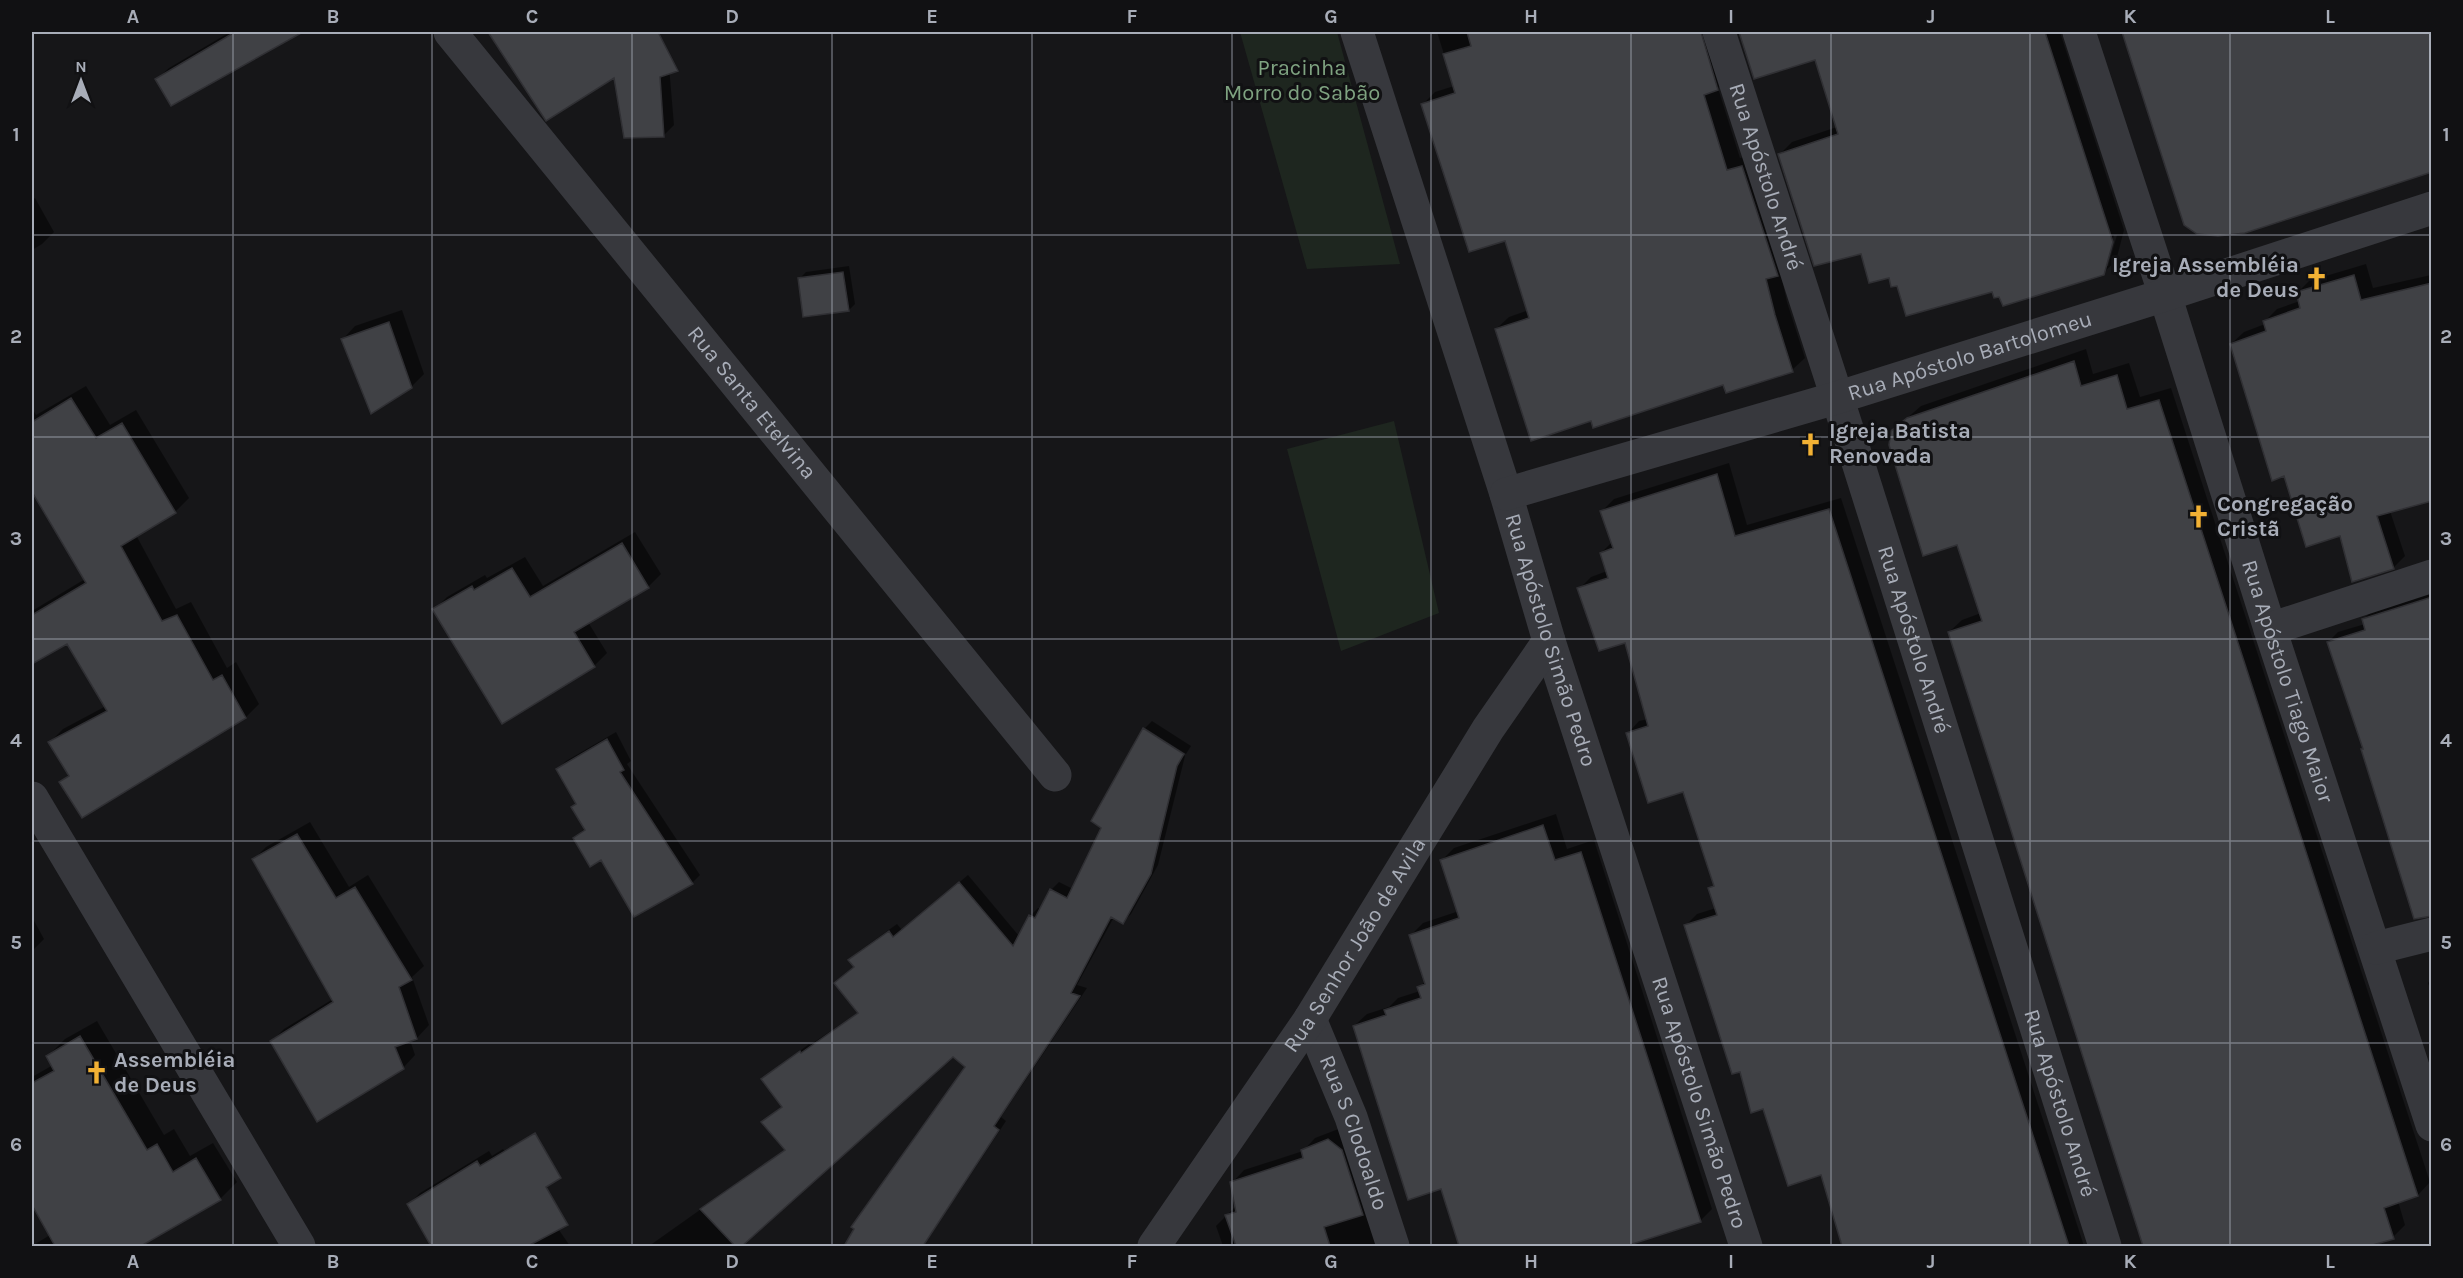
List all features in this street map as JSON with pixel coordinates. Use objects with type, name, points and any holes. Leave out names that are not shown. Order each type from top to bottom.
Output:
[{"type":"street","name":"Rua Santa Etelvina","points":[[450,32],[1055,775]]},
{"type":"street","name":"Rua Apóstolo Simão Pedro","points":[[1357,32],[1506,494],[1549,641],[1746,1246]]},
{"type":"street","name":"Rua Apóstolo André","points":[[1719,32],[2105,1246]]},
{"type":"street","name":"Rua Apóstolo Tiago Maior","points":[[2079,32],[2432,1125]]},
{"type":"street","name":"Rua Apóstolo Bartolomeu","points":[[1506,494],[1836,398],[2432,208]]},
{"type":"street","points":[[2270,629],[2432,576]]},
{"type":"street","name":"Rua Senhor João de Avila","points":[[1154,1246],[1310,1019],[1488,729],[1549,641]]},
{"type":"street","points":[[32,798],[299,1246]]},
{"type":"street","points":[[2376,948],[2432,934]]},
{"type":"street","name":"Rua S Clodoaldo","points":[[1310,1019],[1351,1117],[1393,1246]]},
{"type":"green space","name":"Pracinha Morro do Sabão","points":[[1240,32],[1337,32],[1400,264],[1307,269]]},
{"type":"green space","points":[[1394,421],[1439,613],[1341,651],[1287,449]]},
{"type":"building","points":[[235,32],[303,32],[171,106],[155,79]]},
{"type":"building","points":[[488,32],[658,32],[678,71],[660,77],[664,137],[624,138],[614,78],[546,121]]},
{"type":"building","points":[[1467,32],[1701,32],[1718,90],[1704,95],[1727,170],[1742,166],[1778,276],[1766,279],[1793,372],[1726,393],[1723,385],[1593,428],[1591,421],[1531,441],[1495,329],[1529,318],[1505,241],[1469,252],[1421,104],[1455,93],[1443,54],[1471,46]]},
{"type":"building","points":[[1739,32],[2045,32],[2113,242],[2104,275],[2003,306],[1999,297],[1994,298],[1992,292],[1906,316],[1897,286],[1891,287],[1889,278],[1869,283],[1861,254],[1814,266],[1778,154],[1838,134],[1815,60],[1754,79]]},
{"type":"building","points":[[2122,32],[2432,32],[2432,172],[2245,233],[2218,236],[2197,234],[2184,225]]},
{"type":"building","points":[[843,272],[849,311],[803,317],[798,278]]},
{"type":"building","points":[[2354,275],[2361,300],[2432,283],[2432,501],[2377,516],[2394,569],[2352,582],[2340,536],[2306,547],[2284,476],[2272,481],[2230,344],[2266,331],[2263,321],[2300,308],[2296,292]]},
{"type":"building","points":[[389,322],[412,388],[371,414],[341,339]]},
{"type":"building","points":[[2074,361],[2081,386],[2117,375],[2127,409],[2159,400],[2418,1196],[2384,1208],[2394,1239],[2369,1246],[2143,1246],[1948,632],[1982,621],[1957,545],[1923,556],[1889,445],[1891,431],[1907,418]]},
{"type":"building","points":[[71,398],[96,438],[122,423],[176,513],[121,546],[162,621],[177,615],[213,680],[222,675],[246,718],[82,818],[59,782],[69,776],[48,742],[107,711],[67,644],[32,664],[32,615],[86,583],[32,492],[32,422]]},
{"type":"building","points":[[1717,474],[1735,536],[1829,509],[2069,1246],[1842,1246],[1821,1175],[1788,1186],[1763,1109],[1751,1113],[1740,1072],[1732,1074],[1684,925],[1717,915],[1708,888],[1714,886],[1683,792],[1648,803],[1626,733],[1648,726],[1625,643],[1599,651],[1577,588],[1608,578],[1600,553],[1613,548],[1600,511]]},
{"type":"building","points":[[622,543],[649,588],[574,632],[595,667],[502,724],[432,609],[472,586],[474,590],[512,568],[530,597]]},
{"type":"building","points":[[2432,597],[2432,916],[2414,919],[2361,749],[2363,749],[2327,642],[2365,630],[2362,619]]},
{"type":"building","points":[[1143,728],[1184,754],[1177,766],[1151,874],[1123,924],[1111,917],[1071,993],[1080,996],[994,1126],[999,1130],[923,1246],[844,1246],[854,1229],[851,1227],[965,1067],[953,1057],[742,1246],[735,1246],[700,1209],[785,1150],[761,1122],[782,1107],[761,1079],[858,1013],[834,983],[854,967],[848,960],[889,931],[893,937],[959,882],[1013,946],[1029,915],[1035,918],[1050,889],[1067,898],[1101,828],[1091,821]]},
{"type":"building","points":[[607,739],[624,770],[620,772],[693,884],[634,917],[601,860],[590,867],[573,838],[585,830],[571,807],[576,804],[556,769]]},
{"type":"building","points":[[1543,825],[1555,860],[1581,852],[1701,1222],[1626,1246],[1459,1246],[1441,1189],[1408,1200],[1353,1026],[1386,1015],[1384,1010],[1421,998],[1417,987],[1425,984],[1409,935],[1459,918],[1440,860]]},
{"type":"building","points":[[297,834],[336,898],[355,887],[412,980],[399,987],[417,1039],[395,1047],[404,1069],[317,1122],[270,1041],[333,1002],[252,859]]},
{"type":"building","points":[[80,1036],[147,1150],[157,1144],[173,1172],[196,1158],[221,1200],[141,1246],[55,1246],[32,1205],[32,1083],[54,1071],[46,1056]]},
{"type":"building","points":[[535,1133],[561,1178],[546,1187],[568,1225],[528,1246],[431,1246],[407,1204],[477,1161],[480,1166]]},
{"type":"building","points":[[1328,1139],[1342,1150],[1363,1215],[1324,1227],[1330,1246],[1236,1246],[1225,1215],[1236,1212],[1230,1182],[1303,1158],[1301,1150]]},
{"type":"place","name":"Igreja Assembléia de Deus","points":[[2317,278]]},
{"type":"place","name":"Igreja Batista Renovada","points":[[1811,444]]},
{"type":"place","name":"Congregação Cristã","points":[[2199,517]]},
{"type":"place","name":"Assembléia de Deus","points":[[96,1073]]}]
